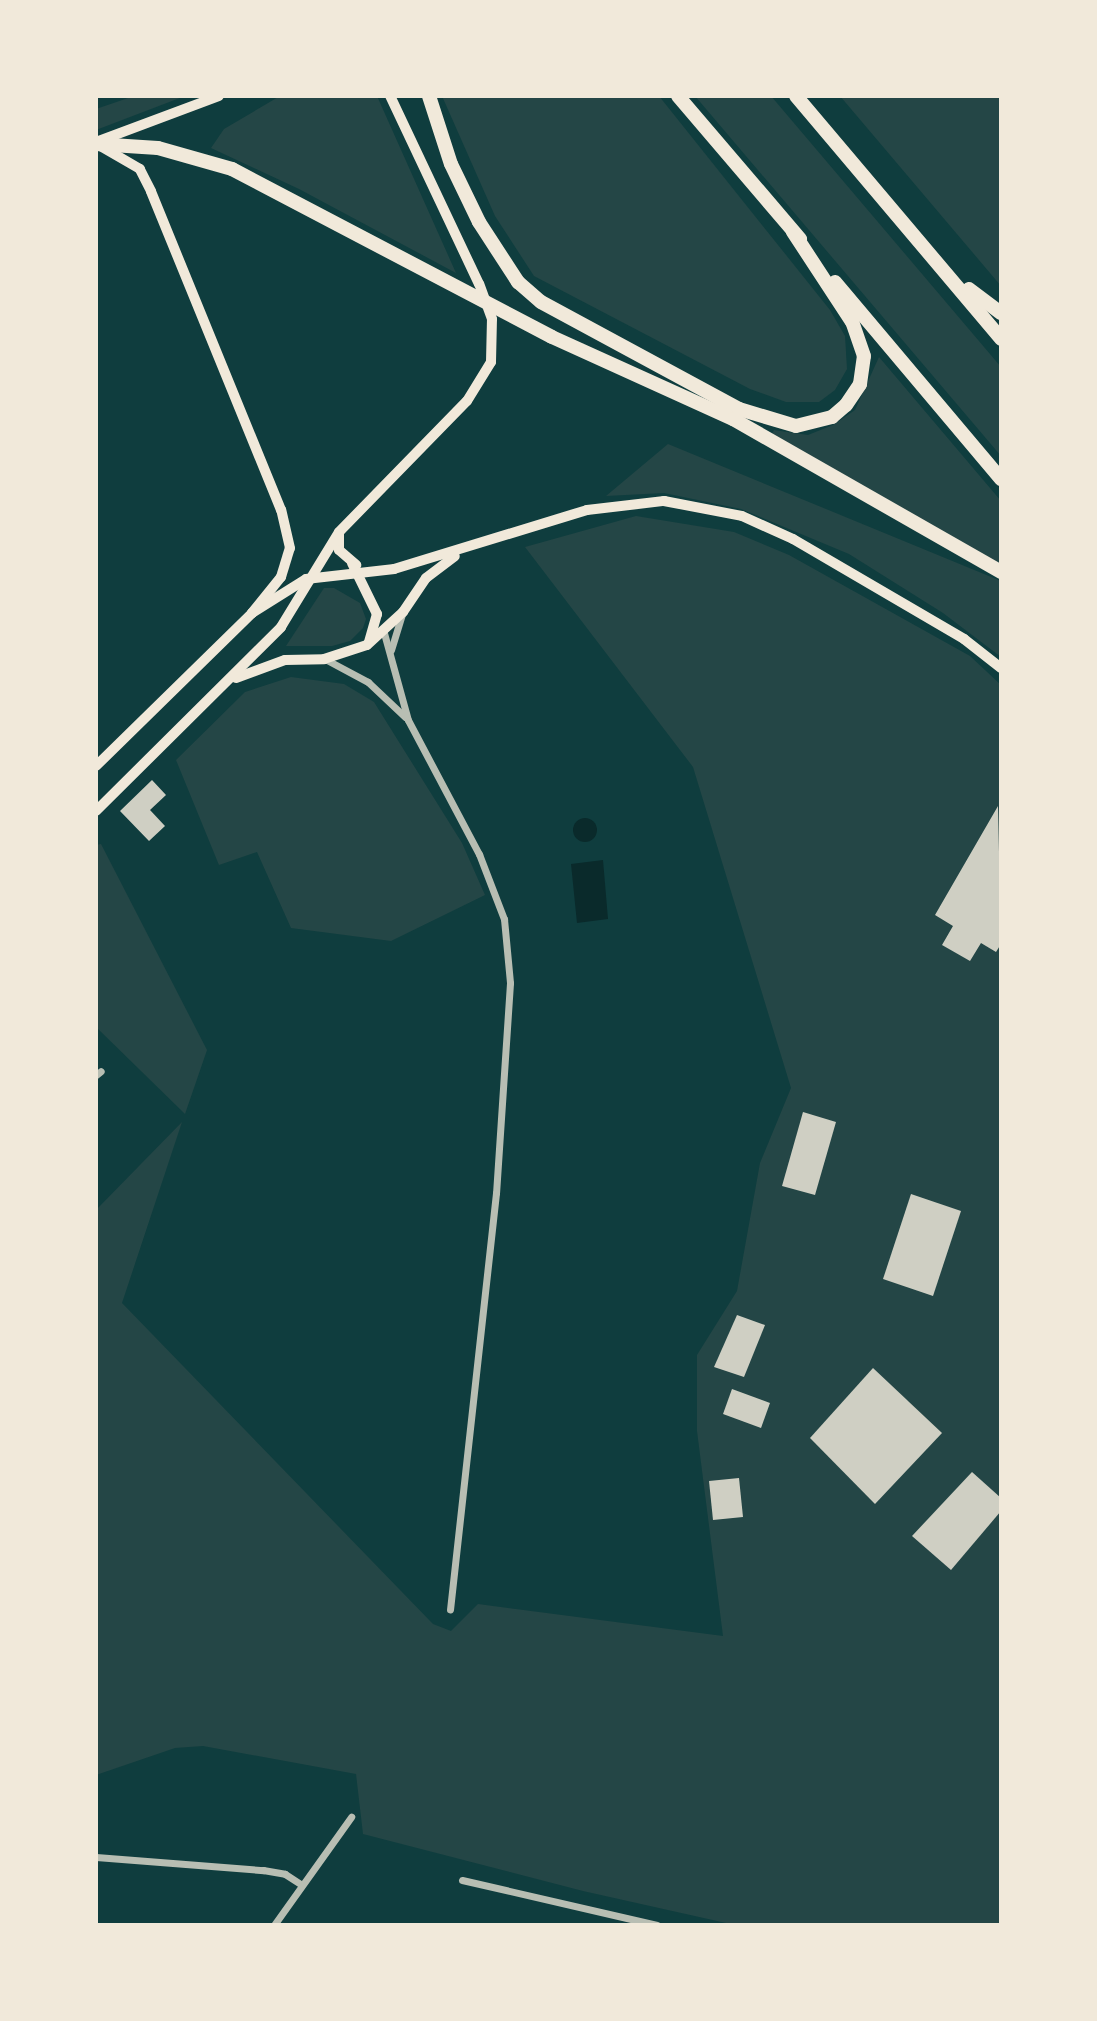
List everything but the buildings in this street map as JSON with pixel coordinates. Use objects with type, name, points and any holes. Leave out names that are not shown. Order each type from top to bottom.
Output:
[{"type":"highway","points":[[429,96],[451,164],[479,222],[518,282],[541,302],[739,409],[796,426],[832,417],[846,405],[860,384],[864,356],[852,322],[793,232]]},
{"type":"highway","points":[[678,96],[1001,479]]},
{"type":"highway","points":[[796,96],[1001,339]]},
{"type":"highway","points":[[96,144],[158,148],[232,169],[552,337],[733,419],[1001,572]]},
{"type":"highway","points":[[913,234],[980,300],[1001,313]]},
{"type":"main road","points":[[96,144],[219,96]]},
{"type":"main road","points":[[96,811],[229,681],[294,612],[340,532],[467,401],[491,362],[494,337],[479,284],[390,96]]},
{"type":"main road","points":[[396,96],[400,117]]},
{"type":"main road","points":[[96,144],[122,155],[139,169],[151,191],[290,535],[286,568],[252,613],[146,721],[96,766]]},
{"type":"main road","points":[[252,613],[291,585],[313,579],[394,569],[460,552],[557,519],[615,505],[664,501],[742,516],[866,579],[964,639],[1001,668]]},
{"type":"main road","points":[[340,532],[339,550],[352,563],[369,594],[384,633]]},
{"type":"main road","points":[[229,681],[285,660],[324,659],[367,645],[384,633],[403,612],[426,578],[460,552]]},
{"type":"main road","points":[[352,563],[394,569]]},
{"type":"main road","points":[[332,576],[369,594]]},
{"type":"main road","points":[[367,645],[377,614]]},
{"type":"main road","points":[[96,776],[139,735],[146,721]]},
{"type":"street","points":[[391,651],[403,612]]},
{"type":"street","points":[[384,633],[408,720],[479,854],[504,919],[510,982],[496,1193],[450,1609]]},
{"type":"street","points":[[324,659],[368,682],[408,720]]},
{"type":"street","points":[[274,1925],[351,1817]]},
{"type":"street","points":[[96,1857],[262,1870],[285,1874],[302,1885]]},
{"type":"street","points":[[462,1880],[657,1925]]},
{"type":"shaded area","points":[[134,96],[185,96],[96,130],[96,109]]},
{"type":"shaded area","points":[[280,96],[377,96],[456,273],[299,189],[211,148],[224,129]]},
{"type":"shaded area","points":[[442,96],[659,96],[830,310],[845,336],[847,369],[835,390],[819,402],[786,402],[750,389],[534,276],[495,216]]},
{"type":"shaded area","points":[[695,96],[771,96],[1001,367],[1001,456]]},
{"type":"shaded area","points":[[840,96],[1001,96],[1001,286]]},
{"type":"shaded area","points":[[879,357],[1001,501],[1001,566],[770,438],[774,430],[808,435],[833,425],[855,410]]},
{"type":"shaded area","points":[[668,444],[1001,581],[1001,657],[943,613],[849,554],[741,509],[664,493],[606,496]]},
{"type":"shaded area","points":[[636,516],[734,532],[789,555],[970,656],[1001,685],[1001,1925],[735,1925],[583,1891],[363,1834],[356,1774],[203,1746],[175,1748],[96,1775],[96,1210],[182,1122],[122,1303],[433,1624],[451,1631],[478,1604],[723,1636],[697,1431],[697,1355],[737,1291],[760,1163],[791,1088],[693,767],[525,547]]},
{"type":"shaded area","points":[[324,588],[334,588],[360,603],[366,619],[363,628],[350,641],[332,646],[286,646]]},
{"type":"shaded area","points":[[291,677],[344,684],[374,702],[462,843],[485,895],[391,941],[291,928],[257,852],[219,865],[176,760],[245,692]]},
{"type":"shaded area","points":[[585,818],[593,822],[597,830],[593,838],[585,842],[577,838],[573,830],[577,822]]},
{"type":"shaded area","points":[[101,844],[207,1050],[185,1114],[96,1027],[96,845]]},
{"type":"shaded area","points":[[603,860],[608,919],[577,923],[571,864]]}]
